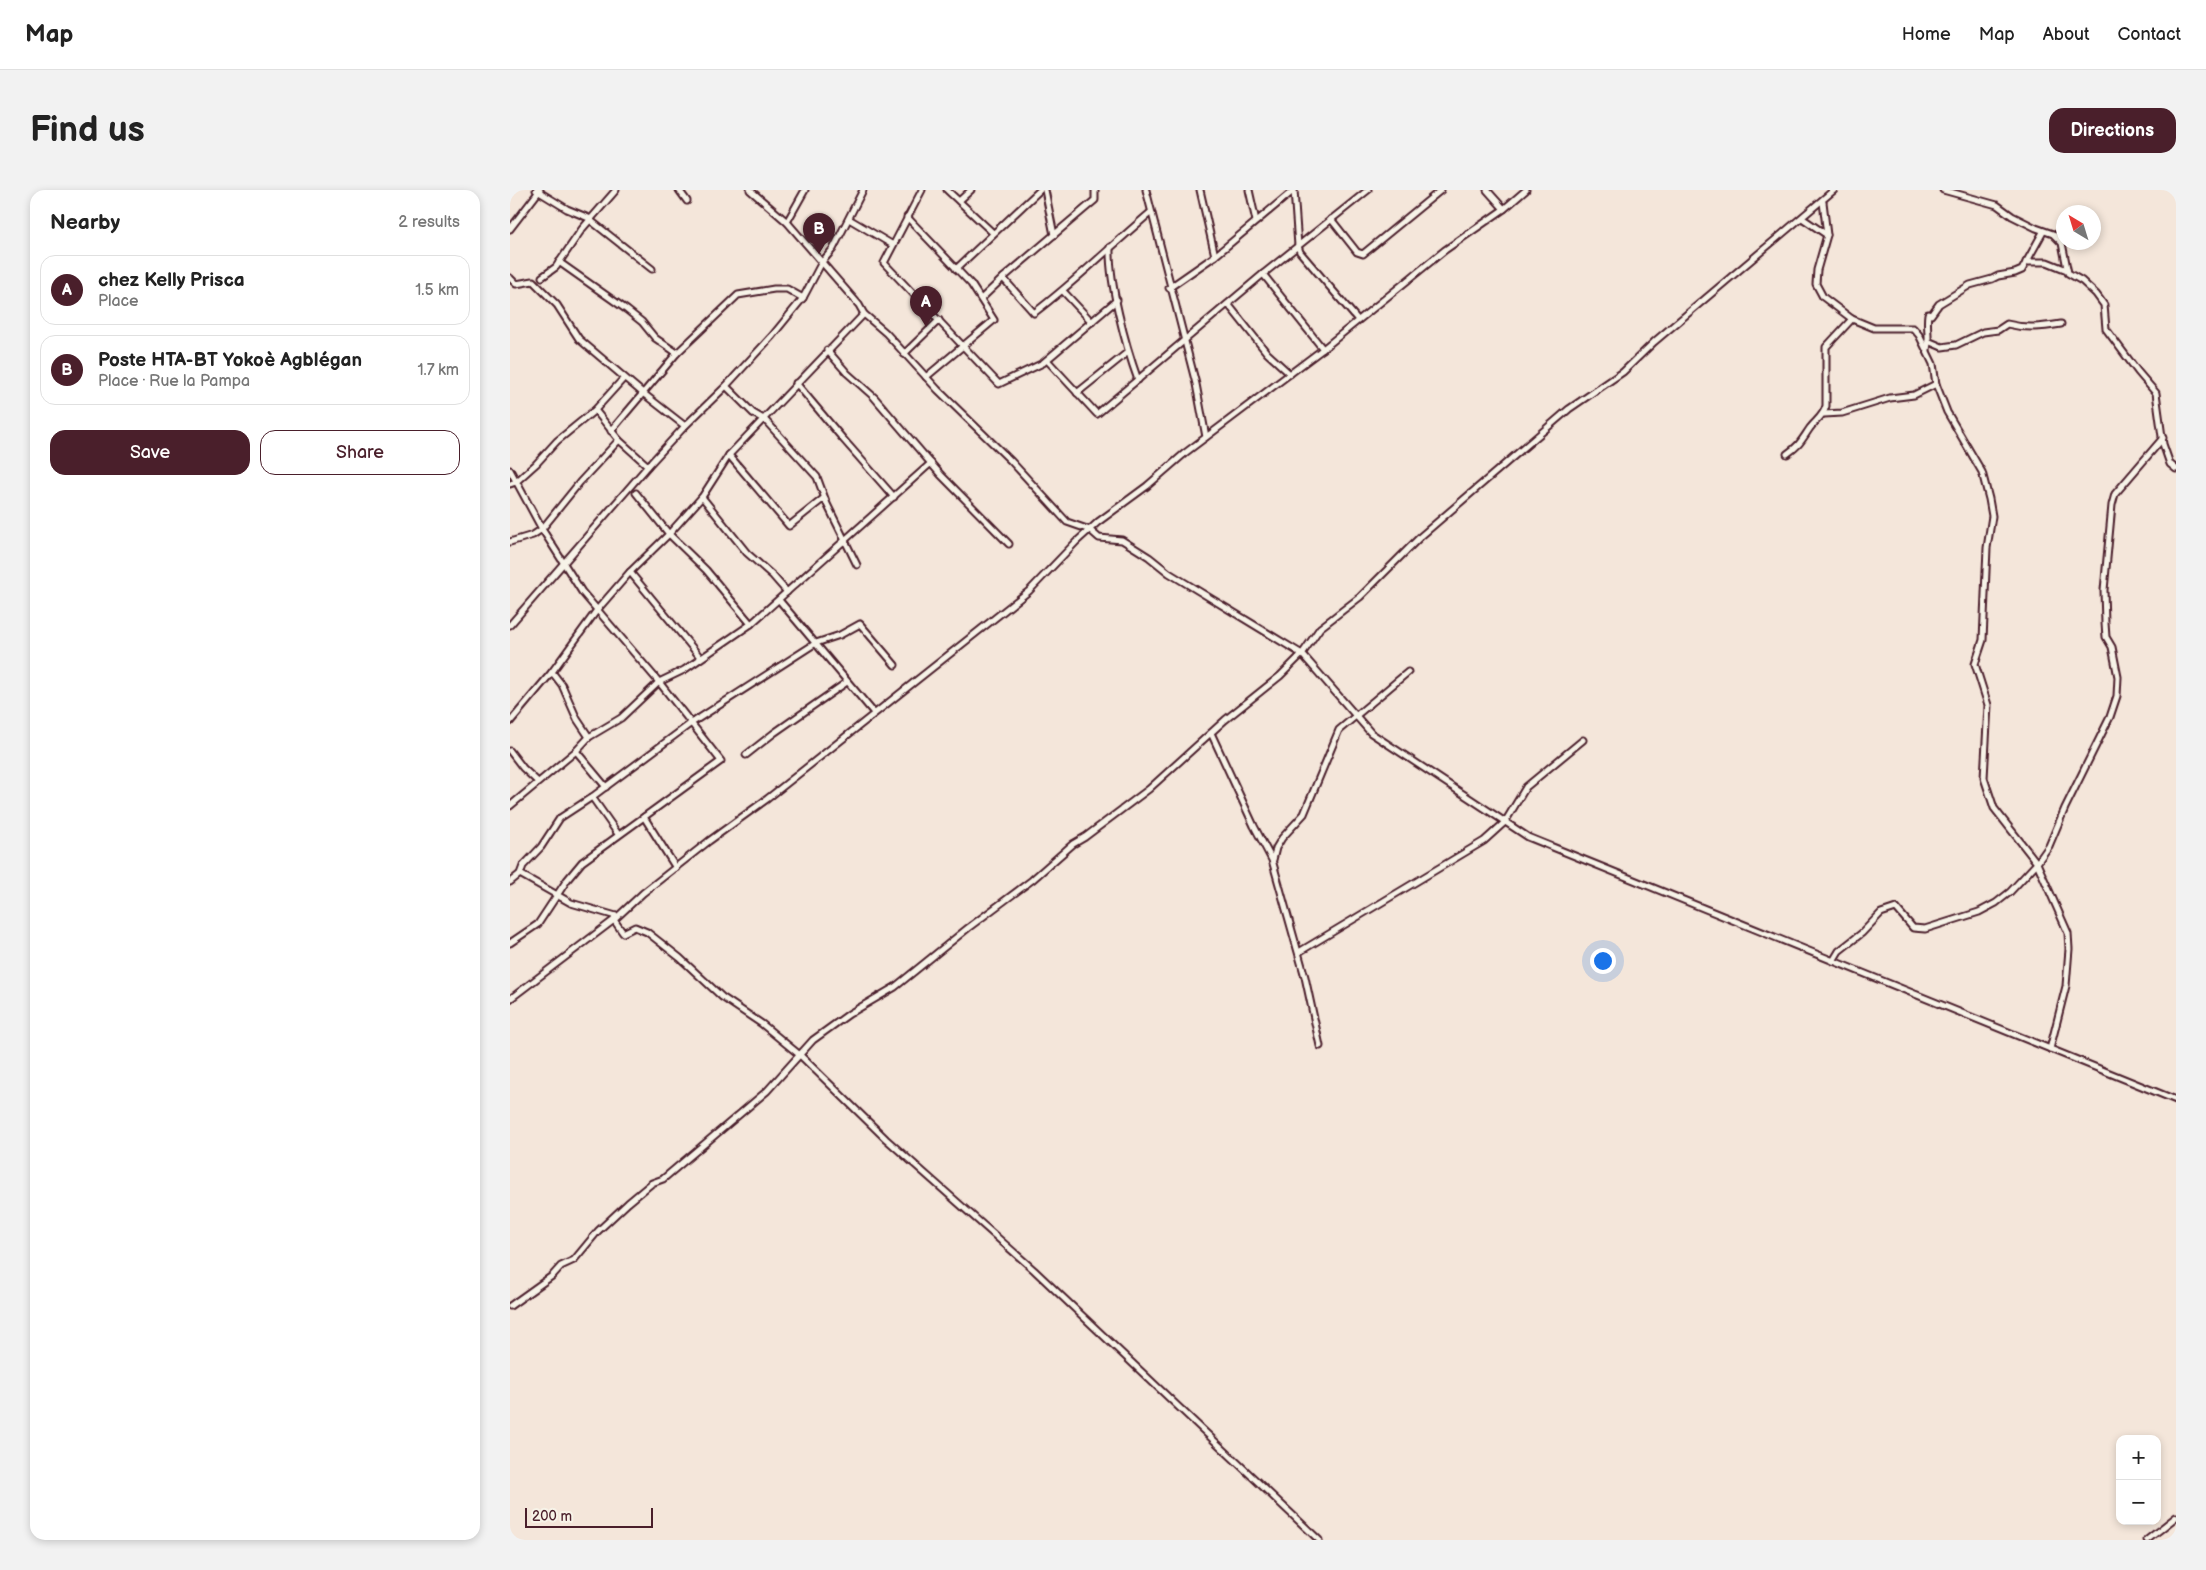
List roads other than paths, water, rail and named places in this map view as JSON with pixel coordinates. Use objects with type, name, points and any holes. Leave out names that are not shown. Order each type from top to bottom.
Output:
[{"type":"street","points":[[542,277],[551,272],[590,220],[616,190]]},
{"type":"street","points":[[679,190],[687,201]]},
{"type":"street","points":[[750,190],[787,222],[859,305],[864,314],[886,333],[926,377],[1011,461],[1067,522],[1090,530],[1099,538],[1122,540],[1149,557],[1169,573],[1302,654],[1371,733],[1528,837],[2176,1100]]},
{"type":"street","points":[[787,222],[805,190]]},
{"type":"street","points":[[510,625],[648,466],[726,386],[772,336],[803,298],[822,262],[833,249],[863,190]]},
{"type":"street","points":[[922,190],[884,263],[999,384],[1025,374],[1047,360],[1117,300]]},
{"type":"street","points":[[947,190],[993,232]]},
{"type":"street","points":[[959,200],[971,190]]},
{"type":"street","points":[[956,270],[993,232],[1040,190]]},
{"type":"street","points":[[1045,190],[1054,235]]},
{"type":"street","points":[[981,299],[1095,200],[1095,190]]},
{"type":"street","points":[[1146,190],[1169,288],[1196,384],[1206,437]]},
{"type":"street","points":[[1200,190],[1215,256]]},
{"type":"street","points":[[1249,190],[1256,221]]},
{"type":"street","points":[[1169,288],[1215,256],[1294,190]]},
{"type":"street","points":[[1294,190],[1298,246],[1305,258],[1358,320]]},
{"type":"street","points":[[1047,360],[1097,414],[1263,274],[1368,190]]},
{"type":"street","points":[[1331,219],[1357,252],[1367,253],[1441,190]]},
{"type":"street","points":[[1487,190],[1504,209]]},
{"type":"street","points":[[510,999],[1030,591],[1076,542],[1206,437],[1323,349],[1445,250],[1504,209],[1526,190]]},
{"type":"street","points":[[510,1306],[552,1276],[561,1266],[574,1260],[598,1231],[652,1182],[663,1179],[760,1098],[801,1056],[813,1040],[849,1014],[895,987],[974,923],[1032,880],[1073,844],[1149,789],[1263,688],[1280,676],[1302,654],[1320,628],[1360,597],[1420,537],[1569,409],[1623,372],[1654,342],[1834,190]]},
{"type":"street","points":[[1944,190],[1997,205],[2012,216],[2043,232],[2053,234],[2062,243],[2068,273],[2082,281],[2104,305],[2106,329],[2156,393],[2163,438],[2170,464],[2176,469]]},
{"type":"street","points":[[510,229],[539,191],[551,200],[591,219],[652,269]]},
{"type":"street","points":[[1822,202],[1827,235],[1817,270],[1816,284],[1822,297],[1852,319],[1874,328],[1913,328],[1919,335],[1933,364],[1936,384],[1956,430],[1982,472],[1992,516],[1982,640],[1975,664],[1988,705],[1984,778],[1994,808],[2037,863],[2068,933],[2069,949],[2066,986],[2050,1049]]},
{"type":"street","points":[[1003,278],[1034,313],[1063,291],[1150,213]]},
{"type":"street","points":[[907,217],[971,284],[994,320],[926,377]]},
{"type":"street","points":[[1802,218],[1827,235]]},
{"type":"street","points":[[849,219],[893,245]]},
{"type":"street","points":[[1927,351],[1929,342],[1928,314],[1931,315],[1939,304],[1970,284],[1998,276],[2015,274],[2022,270],[2043,232]]},
{"type":"street","points":[[1110,247],[1110,261],[1117,300],[1128,352],[1138,380]]},
{"type":"street","points":[[559,262],[627,310],[642,322],[655,338],[677,353]]},
{"type":"street","points":[[2026,262],[2047,262],[2067,270]]},
{"type":"street","points":[[1263,274],[1323,349]]},
{"type":"street","points":[[510,278],[516,284],[533,281],[557,305],[579,339],[624,378],[685,426]]},
{"type":"street","points":[[611,431],[677,353],[738,295],[787,289],[803,298]]},
{"type":"street","points":[[1063,291],[1092,322]]},
{"type":"street","points":[[1228,304],[1267,352],[1290,374]]},
{"type":"street","points":[[510,722],[552,672],[596,610],[630,572],[670,534],[702,497],[729,455],[764,420],[827,350],[864,314]]},
{"type":"street","points":[[1786,454],[1801,443],[1824,414],[1826,348],[1852,319]]},
{"type":"street","points":[[904,354],[939,320]]},
{"type":"street","points":[[1919,335],[1942,348],[1956,345],[1983,332],[1998,330],[2007,324],[2021,328],[2061,324]]},
{"type":"street","points":[[827,350],[847,373],[874,397],[931,463],[1009,544]]},
{"type":"street","points":[[1077,393],[1128,352]]},
{"type":"street","points":[[510,484],[516,482],[536,464],[552,445],[595,410],[624,378]]},
{"type":"street","points":[[796,383],[894,497]]},
{"type":"street","points":[[1824,414],[1842,413],[1890,398],[1914,395],[1936,384]]},
{"type":"street","points":[[726,386],[753,413],[764,420],[817,477],[824,498],[857,565]]},
{"type":"street","points":[[595,410],[619,440],[648,466]]},
{"type":"street","points":[[1833,961],[1838,951],[1862,933],[1881,913],[1896,908],[1913,928],[1925,929],[1980,912],[2010,892],[2037,863],[2049,846],[2064,808],[2110,717],[2117,696],[2118,677],[2112,647],[2106,637],[2104,598],[2112,506],[2116,494],[2163,438]]},
{"type":"street","points":[[510,542],[533,535],[542,529],[580,482],[619,440]]},
{"type":"street","points":[[729,455],[789,526],[824,498]]},
{"type":"street","points":[[510,806],[576,751],[589,737],[622,718],[659,682],[684,670],[700,657],[751,624],[931,463]]},
{"type":"street","points":[[510,470],[542,529],[582,592],[659,682],[690,724],[721,761],[582,862],[567,880],[538,924],[510,943]]},
{"type":"street","points":[[636,493],[670,534],[706,570],[751,624]]},
{"type":"street","points":[[702,497],[747,553],[773,576],[786,592]]},
{"type":"street","points":[[630,572],[700,657]]},
{"type":"street","points":[[779,600],[874,713]]},
{"type":"street","points":[[510,882],[520,874],[523,866],[540,847],[560,818],[592,798],[690,724],[816,642],[840,635],[860,624],[895,664]]},
{"type":"street","points":[[552,672],[562,684],[577,719],[589,737]]},
{"type":"street","points":[[1272,860],[1282,838],[1304,814],[1339,730],[1408,672]]},
{"type":"street","points":[[746,755],[847,682]]},
{"type":"street","points":[[1211,733],[1254,826],[1272,860],[1298,952],[1320,1046]]},
{"type":"street","points":[[1298,952],[1484,841],[1505,822],[1526,787],[1583,740]]},
{"type":"street","points":[[510,751],[523,768],[538,782]]},
{"type":"street","points":[[576,751],[606,787]]},
{"type":"street","points":[[592,798],[618,834]]},
{"type":"street","points":[[644,817],[676,868]]},
{"type":"street","points":[[520,874],[571,903],[615,918],[623,933],[635,927],[647,932],[680,958],[722,997],[762,1024],[801,1056],[886,1139],[1034,1270],[1319,1540]]},
{"type":"street","points":[[2147,1540],[2176,1517]]},
{"type":"place","name":"Poste HTA-BT Yokoè Agblégan","points":[[819,254]]},
{"type":"place","name":"chez Kelly Prisca","points":[[926,327]]}]
